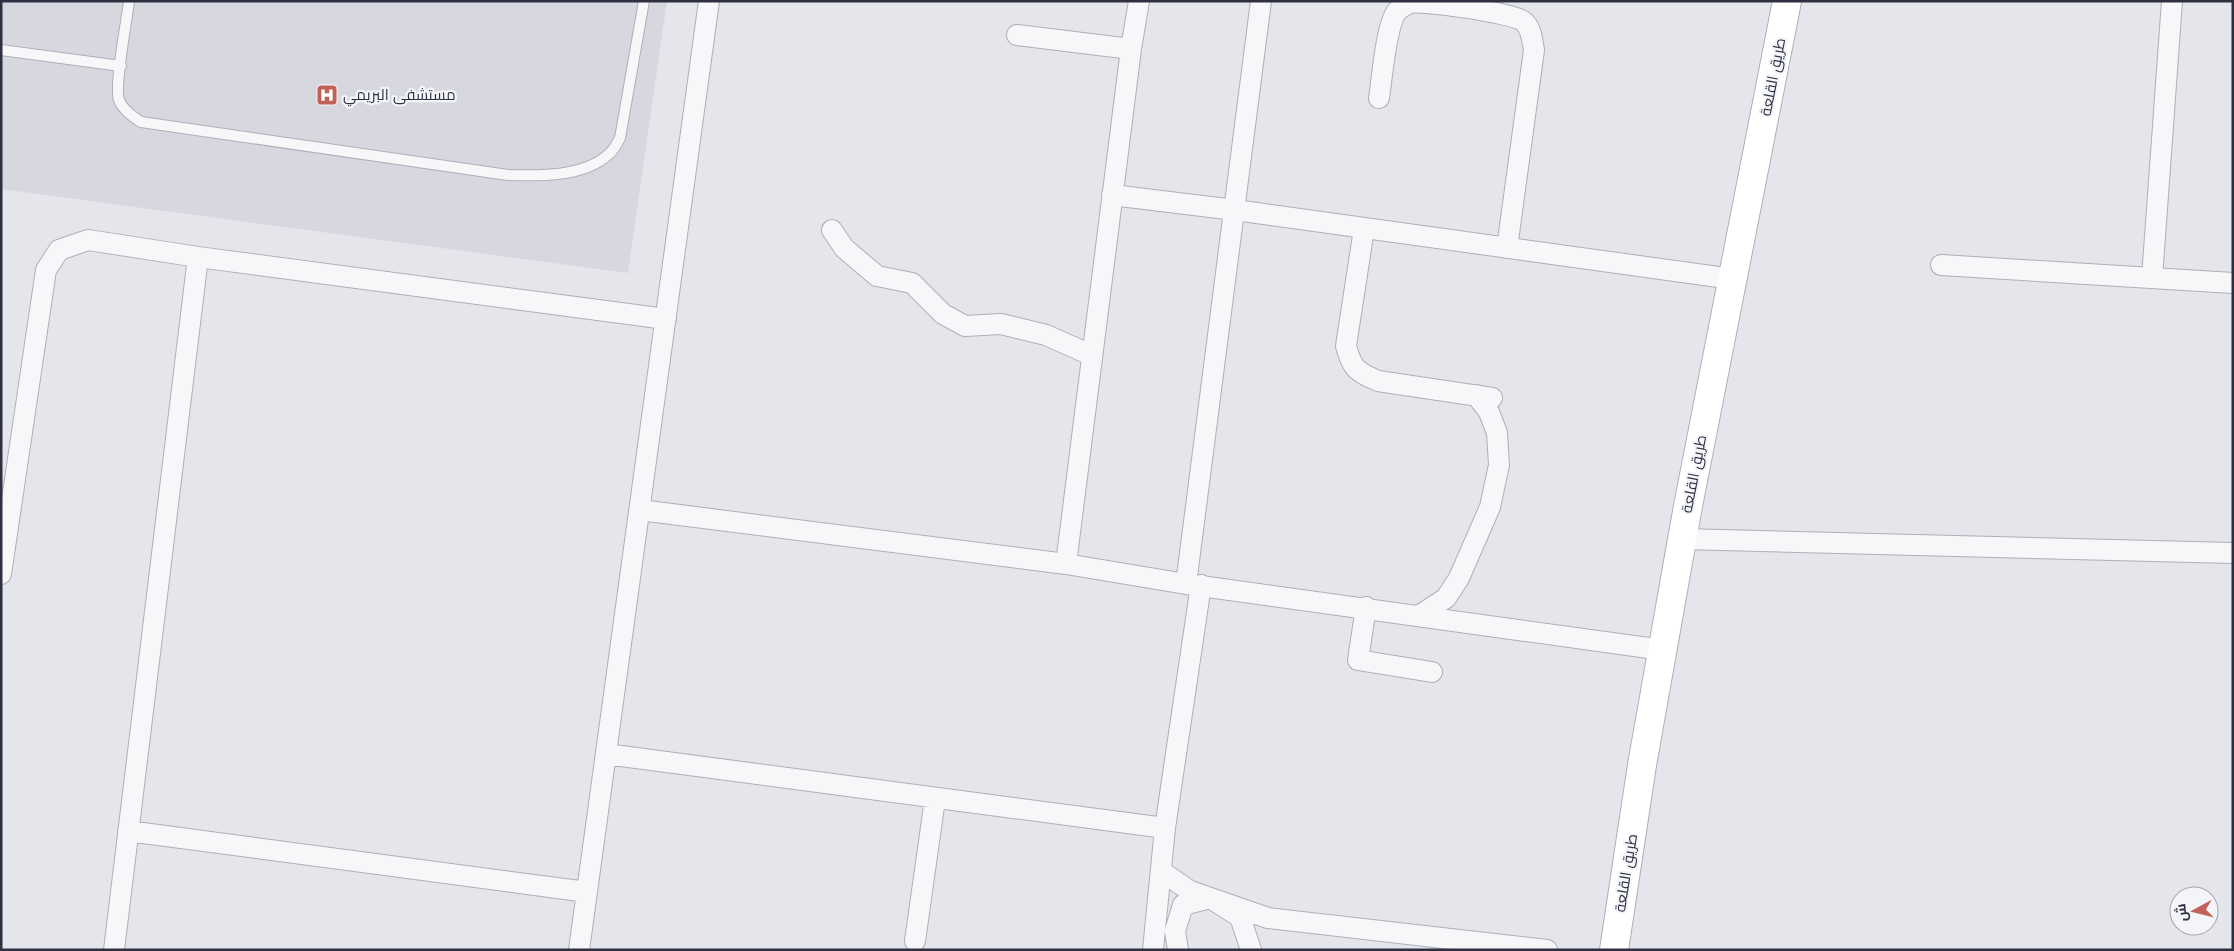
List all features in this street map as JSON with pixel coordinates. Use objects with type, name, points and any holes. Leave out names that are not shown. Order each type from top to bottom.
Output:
[{"type":"street","points":[[579,950],[709,1]]},
{"type":"street","points":[[1066,564],[1091,355],[1139,1]]},
{"type":"street","points":[[1153,950],[1235,210],[1261,1]]},
{"type":"street","name":"طريق القلعة","points":[[1614,950],[1640,779],[1682,539],[1787,1]]},
{"type":"street","points":[[2152,278],[2172,1]]},
{"type":"street","points":[[1379,98],[1390,28],[1397,11],[1410,3],[1472,5],[1524,22],[1531,32],[1534,50],[1507,248]]},
{"type":"street","points":[[1017,34],[1131,49]]},
{"type":"street","points":[[1112,195],[1733,278]]},
{"type":"street","points":[[1364,229],[1346,346],[1350,363],[1362,374],[1378,382],[1484,397],[1498,433],[1499,465],[1490,507],[1459,578],[1446,598],[1420,615]]},
{"type":"street","points":[[832,230],[844,248],[877,276],[912,283],[944,314],[965,326],[1001,324],[1046,335],[1091,355]]},
{"type":"street","points":[[1,574],[46,270],[58,250],[88,240],[198,257],[666,319]]},
{"type":"street","points":[[114,950],[198,257]]},
{"type":"street","points":[[1941,266],[2233,284]]},
{"type":"street","points":[[640,510],[1066,564],[1193,584],[1663,650]]},
{"type":"street","points":[[1682,539],[2233,553]]},
{"type":"street","points":[[1366,607],[1358,660],[1432,672]]},
{"type":"street","points":[[606,754],[935,799],[1166,828]]},
{"type":"street","points":[[916,941],[935,799]]},
{"type":"street","points":[[128,831],[587,892]]},
{"type":"street","points":[[1161,871],[1190,891],[1268,918],[1547,950]]},
{"type":"street","points":[[1178,950],[1175,931],[1183,905],[1210,898],[1240,917],[1251,950]]},
{"type":"lane","points":[[129,1],[118,82],[118,98],[127,112],[141,122],[508,176],[557,174],[597,163],[611,153],[620,138],[644,1]]},
{"type":"lane","points":[[1,50],[121,66]]},
{"type":"shaded area","name":"مستشفى البريمي","points":[[1,1],[667,1],[628,273],[1,189]]},
{"type":"place","name":"مستشفى البريمي","points":[[327,95]]}]
